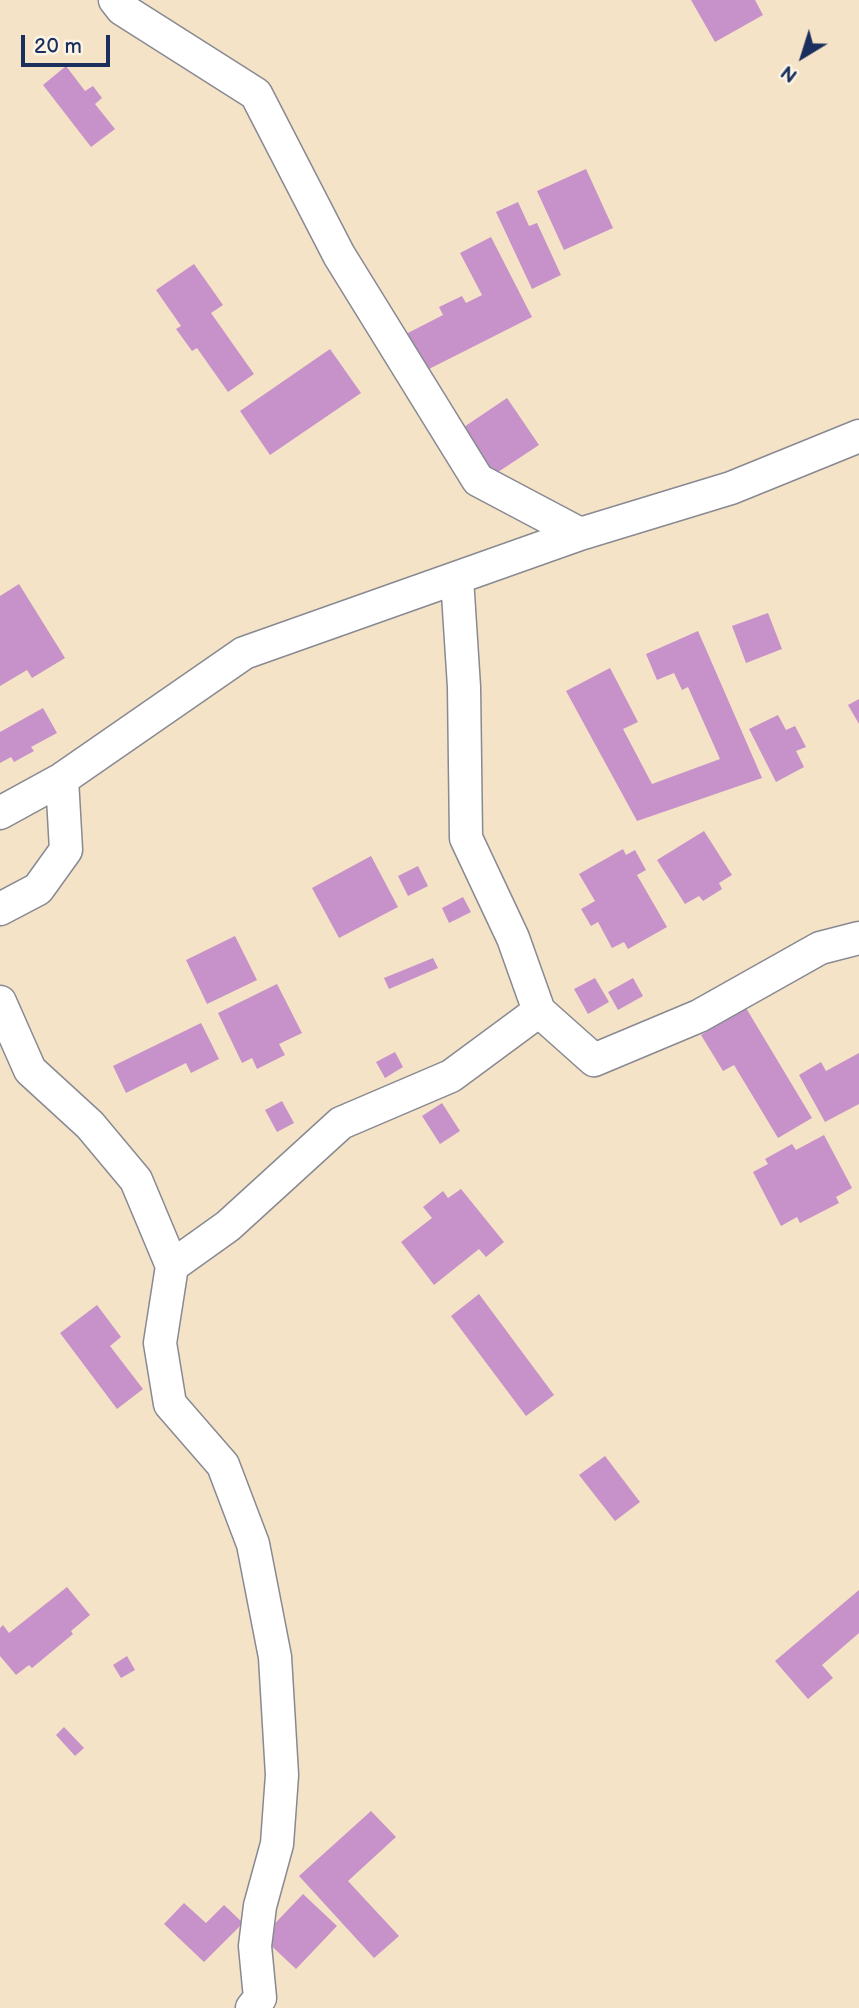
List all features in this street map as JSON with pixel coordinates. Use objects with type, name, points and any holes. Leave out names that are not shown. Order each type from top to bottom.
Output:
[{"type":"street","points":[[116,0],[122,9],[256,94],[339,255],[478,480],[580,534]]},
{"type":"street","points":[[0,813],[62,779],[244,653],[580,534],[732,488],[859,436]]},
{"type":"street","points":[[457,578],[464,687],[466,838],[513,938],[539,1011],[594,1060],[699,1016],[820,948],[859,938]]},
{"type":"street","points":[[0,909],[38,890],[65,850],[62,779]]},
{"type":"street","points":[[0,1002],[30,1070],[90,1125],[136,1180],[172,1266],[160,1343],[170,1404],[223,1465],[253,1544],[275,1657],[282,1775],[277,1844],[260,1906],[255,1946],[260,1998],[252,2008]]},
{"type":"street","points":[[172,1266],[228,1227],[341,1123],[451,1076],[539,1011]]},
{"type":"building","points":[[691,0],[755,0],[763,15],[715,42]]},
{"type":"building","points":[[66,66],[85,91],[93,86],[102,98],[95,104],[115,129],[91,147],[43,85]]},
{"type":"building","points":[[586,169],[613,228],[564,250],[537,191]]},
{"type":"building","points":[[518,202],[529,226],[537,223],[561,275],[532,289],[496,212]]},
{"type":"building","points":[[491,237],[532,317],[425,371],[406,334],[443,315],[439,307],[462,296],[466,303],[482,295],[460,253]]},
{"type":"building","points":[[194,264],[223,305],[211,313],[254,374],[228,392],[197,348],[192,351],[176,329],[181,326],[156,290]]},
{"type":"building","points":[[330,349],[361,393],[270,455],[240,411]]},
{"type":"building","points":[[507,398],[539,445],[492,476],[461,429]]},
{"type":"building","points":[[19,584],[65,658],[32,678],[27,670],[0,686],[0,596]]},
{"type":"building","points":[[768,613],[782,649],[746,663],[732,626]]},
{"type":"building","points":[[698,631],[762,778],[637,821],[566,691],[610,668],[638,722],[623,729],[652,784],[720,759],[688,687],[682,690],[674,673],[657,680],[646,654]]},
{"type":"building","points":[[859,699],[859,724],[848,705]]},
{"type":"building","points":[[43,708],[57,733],[31,747],[34,751],[14,762],[11,757],[0,763],[0,732]]},
{"type":"building","points":[[778,715],[786,730],[795,726],[806,747],[796,751],[804,767],[776,782],[749,729]]},
{"type":"building","points":[[704,831],[732,875],[719,883],[722,889],[703,901],[699,896],[685,904],[657,860]]},
{"type":"building","points":[[623,849],[626,855],[635,850],[646,870],[637,875],[667,927],[628,949],[624,942],[612,948],[598,922],[591,926],[581,909],[595,901],[579,874]]},
{"type":"building","points":[[371,856],[398,907],[339,938],[312,888]]},
{"type":"building","points":[[418,866],[428,886],[408,896],[398,876]]},
{"type":"building","points":[[463,897],[471,912],[449,923],[442,908]]},
{"type":"building","points":[[235,936],[257,980],[207,1004],[186,960]]},
{"type":"building","points":[[433,958],[438,968],[389,989],[384,978]]},
{"type":"building","points":[[595,978],[609,1002],[588,1014],[574,989]]},
{"type":"building","points":[[633,978],[643,996],[618,1010],[608,992]]},
{"type":"building","points":[[277,984],[302,1033],[279,1044],[285,1055],[257,1069],[252,1058],[242,1063],[218,1013]]},
{"type":"building","points":[[746,1008],[812,1118],[778,1138],[734,1065],[723,1071],[701,1035]]},
{"type":"building","points":[[201,1023],[219,1059],[191,1073],[186,1063],[126,1093],[113,1066]]},
{"type":"building","points":[[395,1052],[403,1067],[385,1078],[376,1062]]},
{"type":"building","points":[[859,1053],[859,1104],[825,1122],[799,1075],[821,1062],[826,1071]]},
{"type":"building","points":[[282,1101],[294,1123],[277,1132],[265,1110]]},
{"type":"building","points":[[442,1103],[460,1131],[440,1144],[422,1116]]},
{"type":"building","points":[[824,1135],[852,1188],[836,1197],[839,1203],[800,1223],[797,1217],[781,1226],[753,1172],[768,1164],[765,1159],[792,1144],[796,1150]]},
{"type":"building","points":[[461,1189],[504,1242],[486,1257],[479,1249],[434,1285],[401,1242],[432,1218],[423,1207],[443,1191],[448,1198]]},
{"type":"building","points":[[479,1294],[554,1395],[526,1416],[451,1316]]},
{"type":"building","points":[[97,1305],[121,1337],[110,1346],[143,1389],[117,1409],[60,1333]]},
{"type":"building","points":[[605,1456],[640,1502],[615,1521],[579,1475]]},
{"type":"building","points":[[67,1587],[90,1615],[71,1631],[73,1634],[32,1668],[29,1665],[16,1675],[0,1656],[0,1628],[3,1625],[9,1633]]},
{"type":"building","points":[[859,1590],[859,1633],[822,1665],[833,1678],[808,1699],[775,1661]]},
{"type":"building","points":[[127,1656],[135,1670],[121,1678],[113,1665]]},
{"type":"building","points":[[64,1727],[84,1748],[75,1756],[56,1735]]},
{"type":"building","points":[[371,1811],[396,1837],[348,1881],[399,1936],[374,1958],[299,1876]]},
{"type":"building","points":[[303,1894],[337,1926],[296,1969],[262,1937]]},
{"type":"building","points":[[184,1903],[206,1923],[224,1905],[243,1923],[204,1962],[164,1924]]}]
